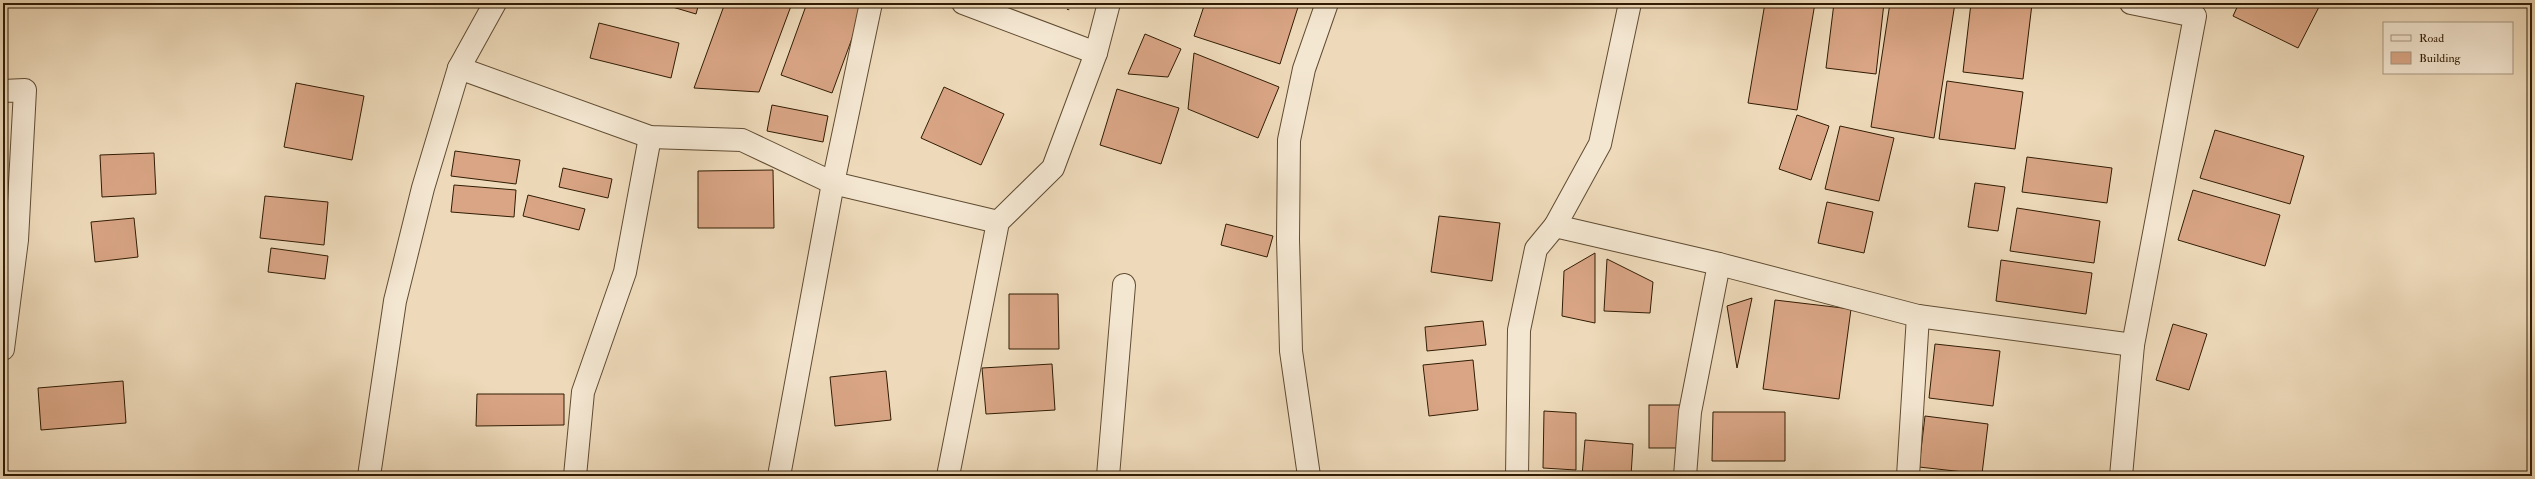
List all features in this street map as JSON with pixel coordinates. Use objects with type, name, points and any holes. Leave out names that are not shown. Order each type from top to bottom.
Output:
[{"type":"street","points":[[369,476],[395,300],[423,188],[460,68],[495,3]]},
{"type":"street","points":[[779,476],[833,182],[871,3]]},
{"type":"street","points":[[963,3],[1096,53]]},
{"type":"street","points":[[948,476],[998,222],[1053,168],[1096,53],[1110,3]]},
{"type":"street","points":[[1309,476],[1291,351],[1288,239],[1289,140],[1304,69],[1327,3]]},
{"type":"street","points":[[1517,476],[1519,330],[1536,249],[1555,226],[1600,144],[1630,3]]},
{"type":"street","points":[[2121,476],[2133,345],[2197,9],[2131,3]]},
{"type":"street","points":[[460,68],[650,137],[742,140],[833,182],[998,222]]},
{"type":"street","points":[[3,91],[25,90],[17,240],[3,349]]},
{"type":"street","points":[[575,476],[582,392],[625,272],[650,137]]},
{"type":"street","points":[[1555,226],[1719,264],[1918,316],[2133,345]]},
{"type":"street","points":[[1685,476],[1690,412],[1719,264]]},
{"type":"street","points":[[1108,476],[1124,285]]},
{"type":"street","points":[[1908,476],[1918,316]]},
{"type":"building","points":[[659,3],[699,3],[696,14]]},
{"type":"building","points":[[725,3],[783,3],[791,6],[759,92],[694,88]]},
{"type":"building","points":[[807,3],[865,3],[832,93],[781,75]]},
{"type":"building","points":[[1205,3],[1299,4],[1280,64],[1194,36]]},
{"type":"building","points":[[1765,3],[1815,3],[1797,110],[1748,103]]},
{"type":"building","points":[[1834,3],[1884,3],[1876,74],[1826,68]]},
{"type":"building","points":[[1890,3],[1955,3],[1934,138],[1871,127]]},
{"type":"building","points":[[1971,3],[2032,4],[2023,79],[1963,72]]},
{"type":"building","points":[[2239,3],[2321,3],[2298,48],[2233,16]]},
{"type":"building","points":[[599,23],[679,43],[671,78],[590,58]]},
{"type":"building","points":[[1145,34],[1181,49],[1168,77],[1128,74]]},
{"type":"building","points":[[1194,53],[1279,87],[1258,138],[1188,109]]},
{"type":"building","points":[[1947,81],[2023,92],[2015,149],[1939,139]]},
{"type":"building","points":[[296,83],[364,96],[352,160],[284,147]]},
{"type":"building","points":[[944,87],[1004,114],[981,165],[921,138]]},
{"type":"building","points":[[1117,89],[1179,108],[1161,164],[1100,145]]},
{"type":"building","points":[[772,105],[828,116],[823,142],[767,131]]},
{"type":"building","points":[[1797,115],[1829,126],[1811,180],[1779,169]]},
{"type":"building","points":[[1840,126],[1894,138],[1879,201],[1825,189]]},
{"type":"building","points":[[2215,130],[2304,156],[2290,204],[2200,178]]},
{"type":"building","points":[[455,151],[520,160],[516,184],[451,176]]},
{"type":"building","points":[[154,153],[156,194],[102,197],[100,155]]},
{"type":"building","points":[[2027,157],[2112,168],[2107,203],[2022,192]]},
{"type":"building","points":[[3,166],[5,166],[5,223],[3,223]]},
{"type":"building","points":[[563,168],[612,179],[608,198],[559,187]]},
{"type":"building","points":[[773,170],[774,228],[698,228],[698,171]]},
{"type":"building","points":[[1975,183],[2005,187],[1998,231],[1968,227]]},
{"type":"building","points":[[454,185],[516,190],[514,217],[451,212]]},
{"type":"building","points":[[2193,190],[2280,215],[2265,266],[2178,240]]},
{"type":"building","points":[[528,195],[585,209],[579,230],[523,216]]},
{"type":"building","points":[[265,196],[328,202],[324,245],[260,238]]},
{"type":"building","points":[[1827,202],[1873,212],[1864,253],[1818,243]]},
{"type":"building","points":[[2017,208],[2100,221],[2094,263],[2010,251]]},
{"type":"building","points":[[1439,216],[1500,223],[1492,281],[1431,272]]},
{"type":"building","points":[[134,218],[138,257],[95,262],[91,222]]},
{"type":"building","points":[[1226,224],[1273,236],[1267,257],[1221,245]]},
{"type":"building","points":[[271,248],[328,256],[325,279],[268,272]]},
{"type":"building","points":[[1595,253],[1595,323],[1562,316],[1564,271]]},
{"type":"building","points":[[1607,259],[1653,282],[1650,313],[1604,311]]},
{"type":"building","points":[[2001,260],[2092,273],[2086,314],[1996,301]]},
{"type":"building","points":[[1009,294],[1058,294],[1059,349],[1009,349]]},
{"type":"building","points":[[1752,298],[1737,368],[1727,306]]},
{"type":"building","points":[[1775,300],[1851,309],[1839,399],[1763,389]]},
{"type":"building","points":[[1483,321],[1486,345],[1427,351],[1425,327]]},
{"type":"building","points":[[2173,324],[2207,334],[2189,390],[2156,380]]},
{"type":"building","points":[[1935,344],[2000,351],[1993,406],[1929,398]]},
{"type":"building","points":[[1473,360],[1478,410],[1429,416],[1423,365]]},
{"type":"building","points":[[1052,364],[1055,410],[986,414],[982,368]]},
{"type":"building","points":[[886,371],[891,420],[835,426],[830,377]]},
{"type":"building","points":[[123,381],[126,423],[41,430],[38,388]]},
{"type":"building","points":[[477,394],[564,394],[564,425],[476,426]]},
{"type":"building","points":[[1649,405],[1684,405],[1684,448],[1649,448]]},
{"type":"building","points":[[1544,411],[1576,413],[1576,470],[1543,468]]},
{"type":"building","points":[[1713,412],[1785,412],[1785,461],[1712,461]]},
{"type":"building","points":[[1925,416],[1988,424],[1982,474],[1919,467]]},
{"type":"building","points":[[1585,440],[1633,444],[1631,476],[1582,476]]}]
